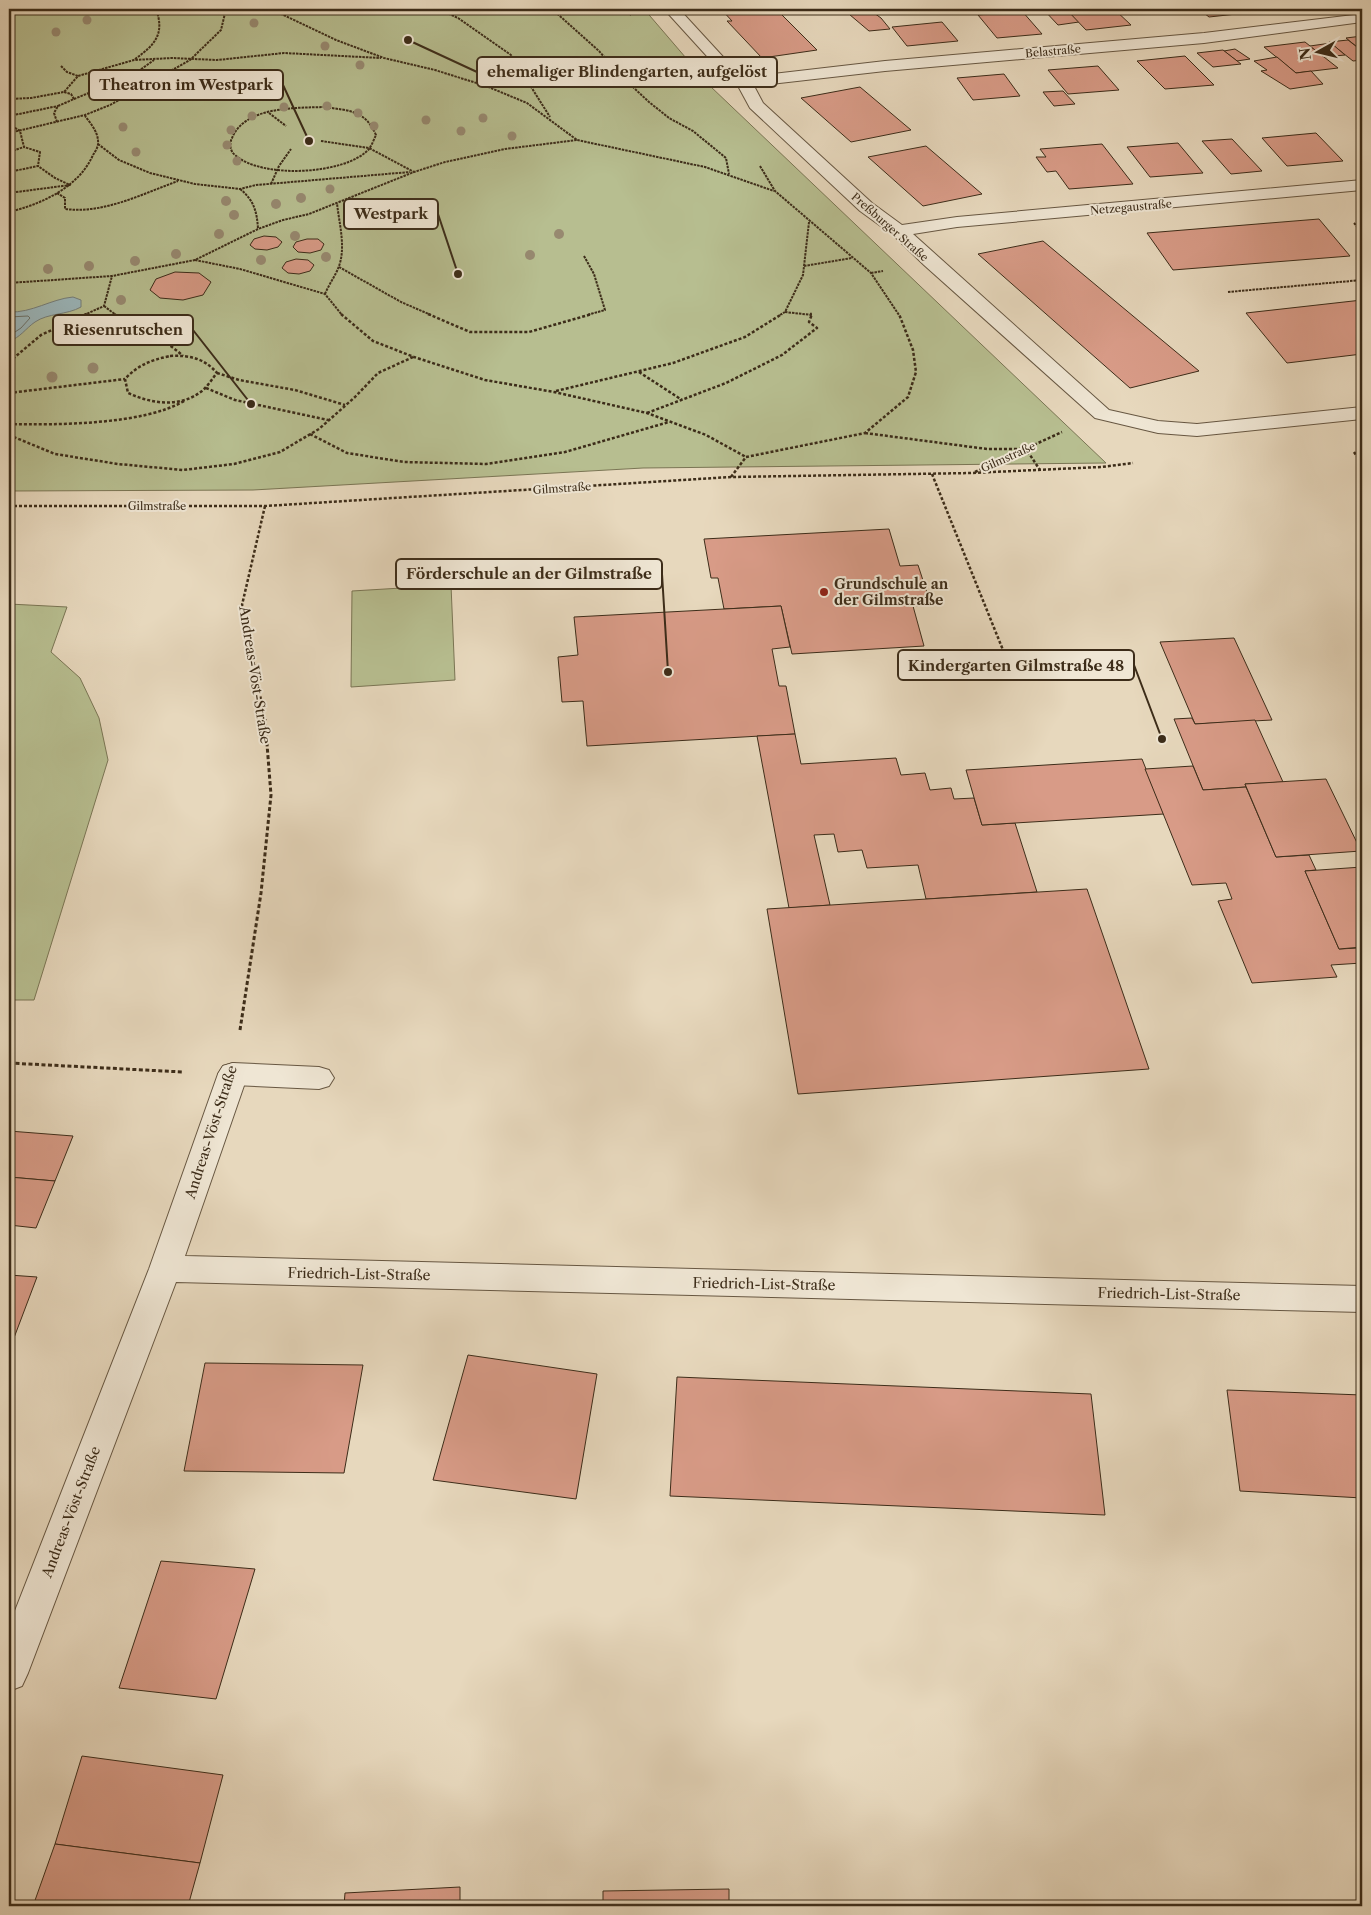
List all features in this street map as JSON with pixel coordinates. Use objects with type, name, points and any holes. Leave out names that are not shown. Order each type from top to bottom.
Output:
[{"type":"street","name":"Preßburger Straße","points":[[671,9],[720,62],[744,82],[756,105],[866,207],[900,232],[1102,414],[1158,427],[1197,430],[1362,413]]},
{"type":"street","name":"Belastraße","points":[[744,82],[885,66],[1204,38],[1362,18]]},
{"type":"street","name":"Netzegaustraße","points":[[900,232],[957,222],[1362,185]]},
{"type":"street","points":[[233,1074],[319,1078]]},
{"type":"street","name":"Andreas-Vöst-Straße","points":[[9,1673],[165,1269],[233,1074]]},
{"type":"street","name":"Friedrich-List-Straße","points":[[165,1269],[1362,1299]]},
{"type":"path","points":[[134,60],[144,53],[159,36],[161,20],[156,9]]},
{"type":"path","points":[[9,133],[85,115],[110,105],[190,60],[221,30],[226,9]]},
{"type":"path","points":[[271,9],[336,40],[384,58],[435,70],[486,86],[527,103],[577,140]]},
{"type":"path","points":[[439,9],[458,18],[511,55],[551,119]]},
{"type":"path","points":[[552,9],[599,51],[620,75],[649,102],[669,118],[692,131],[726,158],[729,174]]},
{"type":"path","points":[[64,92],[78,76],[134,60],[155,58],[217,60],[284,54],[384,58]]},
{"type":"path","points":[[9,116],[58,106],[133,75],[155,58]]},
{"type":"path","points":[[61,66],[67,72],[78,76]]},
{"type":"path","points":[[9,99],[32,98],[64,92],[71,94],[74,99]]},
{"type":"path","points":[[57,122],[54,113],[58,106]]},
{"type":"path","points":[[325,107],[351,112],[370,121],[376,135],[369,148],[347,162],[313,170],[276,172],[249,164],[234,155],[229,144],[233,131],[247,120],[268,112],[295,108],[325,107]]},
{"type":"path","points":[[268,112],[286,126]]},
{"type":"path","points":[[85,115],[94,128],[98,144],[119,160],[150,173],[195,184],[240,189],[271,184],[414,172]]},
{"type":"path","points":[[9,124],[20,131],[24,147]]},
{"type":"path","points":[[9,283],[112,276],[195,260],[258,229],[283,220],[310,214],[414,172],[445,162],[505,149],[577,140],[647,154],[729,174],[775,191],[871,273],[902,319],[913,350],[916,372],[908,397],[865,433]]},
{"type":"path","points":[[322,141],[369,148],[414,172]]},
{"type":"path","points":[[9,212],[22,209],[56,193],[70,184],[87,166],[98,144]]},
{"type":"path","points":[[9,152],[24,147],[40,152],[38,166]]},
{"type":"path","points":[[271,184],[276,172],[291,149]]},
{"type":"path","points":[[9,172],[38,166],[55,178],[70,184]]},
{"type":"path","points":[[56,193],[65,198],[65,209],[73,211],[109,205],[180,180]]},
{"type":"path","points":[[9,193],[70,184]]},
{"type":"path","points":[[240,189],[251,197],[257,213],[258,229]]},
{"type":"path","points":[[325,294],[339,266],[342,250],[337,203]]},
{"type":"path","points":[[554,392],[673,364],[745,337],[785,312],[803,275],[809,221]]},
{"type":"path","points":[[339,266],[401,302],[470,332],[529,332],[605,310],[594,274],[584,256]]},
{"type":"path","points":[[804,266],[853,258]]},
{"type":"path","points":[[195,260],[240,269],[325,294],[345,319],[373,341],[414,357],[485,380],[554,392],[648,413],[706,435],[746,457],[865,433],[987,449],[1026,449],[1040,470]]},
{"type":"path","points":[[104,306],[112,276]]},
{"type":"path","points":[[1228,292],[1362,280]]},
{"type":"path","points":[[104,306],[127,323],[159,337],[173,346],[183,356]]},
{"type":"path","points":[[9,362],[41,335],[104,306]]},
{"type":"path","points":[[648,413],[726,383],[782,355],[817,328],[809,322],[812,314],[785,312]]},
{"type":"path","points":[[9,393],[125,379],[138,366],[161,358],[183,356],[201,358],[212,364],[217,374],[294,390],[346,405]]},
{"type":"path","points":[[9,435],[55,454],[118,464],[183,470],[234,464],[280,452],[310,434],[328,420],[378,373],[414,357]]},
{"type":"path","points":[[639,372],[682,400]]},
{"type":"path","points":[[9,424],[67,424],[104,421],[144,414],[198,395],[212,384],[217,374]]},
{"type":"path","points":[[125,379],[128,392],[144,401],[159,403],[184,401]]},
{"type":"path","points":[[206,388],[222,397],[248,404],[303,412],[328,420]]},
{"type":"path","name":"Gilmstraße","points":[[9,506],[265,506],[731,477],[971,474],[1102,414]]},
{"type":"path","points":[[310,434],[347,454],[404,462],[486,464],[565,452],[670,422]]},
{"type":"path","points":[[1355,454],[1362,464]]},
{"type":"path","points":[[731,477],[746,457]]},
{"type":"path","points":[[932,474],[1005,655]]},
{"type":"path","name":"Andreas-Vöst-Straße","points":[[233,1074],[262,893],[271,796],[266,724],[242,605],[265,506]]},
{"type":"path","points":[[9,1063],[233,1074]]},
{"type":"green space","points":[[9,9],[644,9],[710,86],[1106,463],[643,468],[253,490],[9,491]]},
{"type":"green space","points":[[451,585],[455,680],[351,687],[352,591]]},
{"type":"green space","points":[[9,604],[67,607],[51,652],[80,678],[99,718],[108,760],[34,1000],[9,1000]]},
{"type":"water","points":[[73,297],[81,300],[81,307],[40,319],[16,338],[9,341],[9,312],[26,310]]},
{"type":"building","points":[[721,9],[776,9],[817,50],[762,58],[727,21],[732,21]]},
{"type":"building","points":[[843,9],[860,9],[874,13],[890,29],[869,31]]},
{"type":"building","points":[[1043,9],[1066,9],[1079,22],[1058,25]]},
{"type":"building","points":[[1066,9],[1114,9],[1131,25],[1086,30]]},
{"type":"building","points":[[1199,9],[1251,9],[1255,12],[1209,17]]},
{"type":"building","points":[[1022,11],[1042,34],[997,38],[978,15]]},
{"type":"building","points":[[942,22],[958,41],[907,46],[892,27]]},
{"type":"building","points":[[1362,36],[1362,51],[1346,38]]},
{"type":"building","points":[[1348,40],[1362,51],[1362,60],[1353,61],[1329,42]]},
{"type":"building","points":[[1305,42],[1338,68],[1296,73],[1264,47]]},
{"type":"building","points":[[1331,43],[1345,55],[1324,57],[1310,46]]},
{"type":"building","points":[[1235,49],[1250,59],[1237,61],[1224,51]]},
{"type":"building","points":[[1223,50],[1241,64],[1213,67],[1197,53]]},
{"type":"building","points":[[1185,56],[1214,85],[1165,89],[1137,61]]},
{"type":"building","points":[[1277,57],[1296,73],[1311,71],[1323,84],[1290,89],[1261,71],[1267,70],[1254,61]]},
{"type":"building","points":[[1098,66],[1119,90],[1068,94],[1048,70]]},
{"type":"building","points":[[1004,74],[1020,96],[973,100],[957,78]]},
{"type":"building","points":[[860,87],[911,130],[851,142],[801,98]]},
{"type":"building","points":[[1063,91],[1075,104],[1054,106],[1043,92]]},
{"type":"building","points":[[1316,133],[1343,161],[1287,166],[1262,138]]},
{"type":"building","points":[[1232,139],[1262,171],[1231,174],[1202,141]]},
{"type":"building","points":[[1178,143],[1203,173],[1150,177],[1127,147]]},
{"type":"building","points":[[1102,144],[1133,184],[1069,189],[1056,171],[1047,172],[1036,157],[1046,157],[1040,149]]},
{"type":"building","points":[[926,146],[982,194],[923,206],[868,157]]},
{"type":"building","points":[[1319,219],[1350,256],[1173,270],[1147,233]]},
{"type":"building","points":[[264,236],[276,237],[282,242],[278,247],[267,250],[255,249],[250,245],[254,239]]},
{"type":"building","points":[[318,239],[324,244],[321,250],[310,253],[298,252],[293,247],[296,242]]},
{"type":"building","points":[[1043,241],[1199,371],[1130,388],[978,254]]},
{"type":"building","points":[[296,259],[308,260],[314,265],[310,271],[299,274],[288,273],[282,268],[286,262]]},
{"type":"building","points":[[175,272],[199,273],[211,282],[203,295],[183,300],[160,298],[150,290],[156,279]]},
{"type":"building","points":[[1362,300],[1362,354],[1287,363],[1246,313]]},
{"type":"building","name":"Grundschule an der Gilmstraße","points":[[889,529],[900,566],[918,565],[931,605],[913,606],[924,646],[792,654],[781,606],[724,609],[718,578],[711,578],[704,539]]},
{"type":"building","points":[[781,606],[790,647],[772,649],[779,686],[786,686],[795,734],[587,746],[583,701],[562,702],[558,657],[578,655],[574,617]]},
{"type":"building","points":[[1234,638],[1272,720],[1195,724],[1160,642]]},
{"type":"building","points":[[1192,718],[1195,724],[1255,720],[1283,782],[1245,784],[1246,787],[1203,790],[1174,719]]},
{"type":"building","points":[[795,734],[801,764],[896,758],[901,775],[925,773],[930,790],[951,788],[954,799],[974,798],[982,825],[1015,823],[1037,892],[926,899],[918,865],[867,868],[862,850],[838,852],[834,834],[814,835],[830,905],[789,908],[757,736]]},
{"type":"building","points":[[1142,759],[1164,814],[982,825],[966,770]]},
{"type":"building","points":[[1193,766],[1203,790],[1246,787],[1276,857],[1309,855],[1316,870],[1305,871],[1339,949],[1358,948],[1362,963],[1331,965],[1337,977],[1252,983],[1218,901],[1232,899],[1226,883],[1192,885],[1145,769]]},
{"type":"building","points":[[1326,779],[1361,851],[1276,857],[1245,784]]},
{"type":"building","points":[[1362,867],[1362,947],[1339,949],[1305,871]]},
{"type":"building","points":[[1087,889],[1149,1069],[798,1094],[767,909]]},
{"type":"building","points":[[9,1131],[73,1136],[55,1181],[9,1177]]},
{"type":"building","points":[[9,1177],[55,1181],[36,1228],[9,1225]]},
{"type":"building","points":[[9,1275],[37,1277],[9,1351]]},
{"type":"building","points":[[468,1355],[597,1374],[576,1499],[433,1480]]},
{"type":"building","points":[[205,1363],[363,1365],[344,1473],[184,1471]]},
{"type":"building","points":[[677,1377],[1091,1394],[1105,1515],[670,1496]]},
{"type":"building","points":[[1227,1390],[1362,1395],[1362,1498],[1240,1491]]},
{"type":"building","points":[[161,1561],[255,1569],[216,1699],[119,1688]]},
{"type":"building","points":[[82,1756],[223,1775],[200,1863],[55,1844]]},
{"type":"building","points":[[55,1844],[200,1863],[188,1906],[33,1906]]},
{"type":"building","points":[[460,1887],[460,1906],[344,1906],[345,1893]]},
{"type":"building","points":[[729,1889],[729,1906],[603,1906],[603,1891]]},
{"type":"place","name":"ehemaliger Blindengarten, aufgelöst","points":[[408,40]]},
{"type":"place","name":"Theatron im Westpark","points":[[309,141]]},
{"type":"place","name":"Westpark","points":[[458,274]]},
{"type":"place","name":"Riesenrutschen","points":[[251,404]]},
{"type":"place","name":"Grundschule an der Gilmstraße","points":[[824,592]]},
{"type":"place","name":"Förderschule an der Gilmstraße","points":[[668,672]]},
{"type":"place","name":"Kindergarten Gilmstraße 48","points":[[1162,739]]}]
